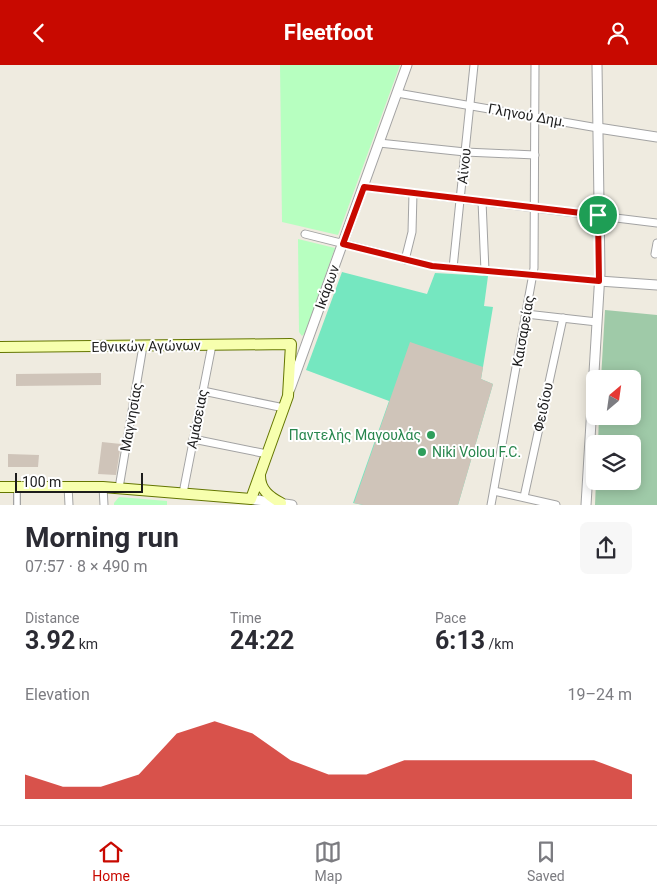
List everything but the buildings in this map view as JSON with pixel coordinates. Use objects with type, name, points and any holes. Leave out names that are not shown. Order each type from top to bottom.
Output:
[{"type":"main road","name":"Ικάρων","points":[[251,499],[288,397],[291,344]]},
{"type":"main road","name":"Εθνικών Αγώνων","points":[[0,347],[291,344]]},
{"type":"main road","points":[[261,469],[260,479],[262,488],[266,493],[288,504]]},
{"type":"main road","points":[[0,487],[104,487],[251,499]]},
{"type":"street","name":"Ικάρων","points":[[288,397],[407,65]]},
{"type":"street","name":"Αίνου","points":[[453,268],[474,65]]},
{"type":"street","name":"Καισαρείας","points":[[491,505],[535,263],[535,65]]},
{"type":"street","points":[[586,505],[599,281],[597,65]]},
{"type":"street","name":"Γληνού Δημ.","points":[[398,93],[657,137]]},
{"type":"street","points":[[380,143],[465,152],[535,155]]},
{"type":"street","points":[[364,187],[657,223]]},
{"type":"street","points":[[405,260],[412,232],[413,193]]},
{"type":"street","points":[[482,201],[485,271]]},
{"type":"street","points":[[305,234],[432,266],[657,285]]},
{"type":"street","points":[[655,254],[657,243]]},
{"type":"street","points":[[526,314],[597,322]]},
{"type":"street","name":"Φειδίου","points":[[524,497],[563,318]]},
{"type":"street","name":"Αμάσειας","points":[[183,493],[212,345]]},
{"type":"street","name":"Μαγνησίας","points":[[119,488],[143,346]]},
{"type":"street","points":[[203,391],[284,408]]},
{"type":"street","points":[[194,439],[267,454]]},
{"type":"street","points":[[17,487],[17,505]]},
{"type":"street","points":[[68,487],[68,505]]},
{"type":"street","points":[[104,487],[104,505]]},
{"type":"street","points":[[494,491],[556,505]]},
{"type":"street","points":[[251,499],[288,504]]},
{"type":"green space","points":[[280,65],[400,65],[338,235],[282,222]]},
{"type":"green space","points":[[298,239],[335,248],[305,333],[302,336],[299,332]]},
{"type":"green space","points":[[342,272],[427,294],[435,273],[488,276],[484,306],[493,307],[481,379],[493,384],[458,505],[363,505],[353,503],[389,401],[306,370]]},
{"type":"green space","points":[[605,310],[657,315],[657,505],[595,505],[596,490],[641,490],[641,435],[598,435],[599,425],[641,425],[641,370],[602,370]]},
{"type":"green space","points":[[119,497],[167,501],[167,505],[114,505]]},
{"type":"place","name":"Παντελής Μαγουλάς","points":[[431,435]]},
{"type":"place","name":"Niki Volou F.C.","points":[[422,452]]},
{"type":"route","points":[[364,187],[598,215],[599,281],[432,266],[343,244],[364,187]]}]
